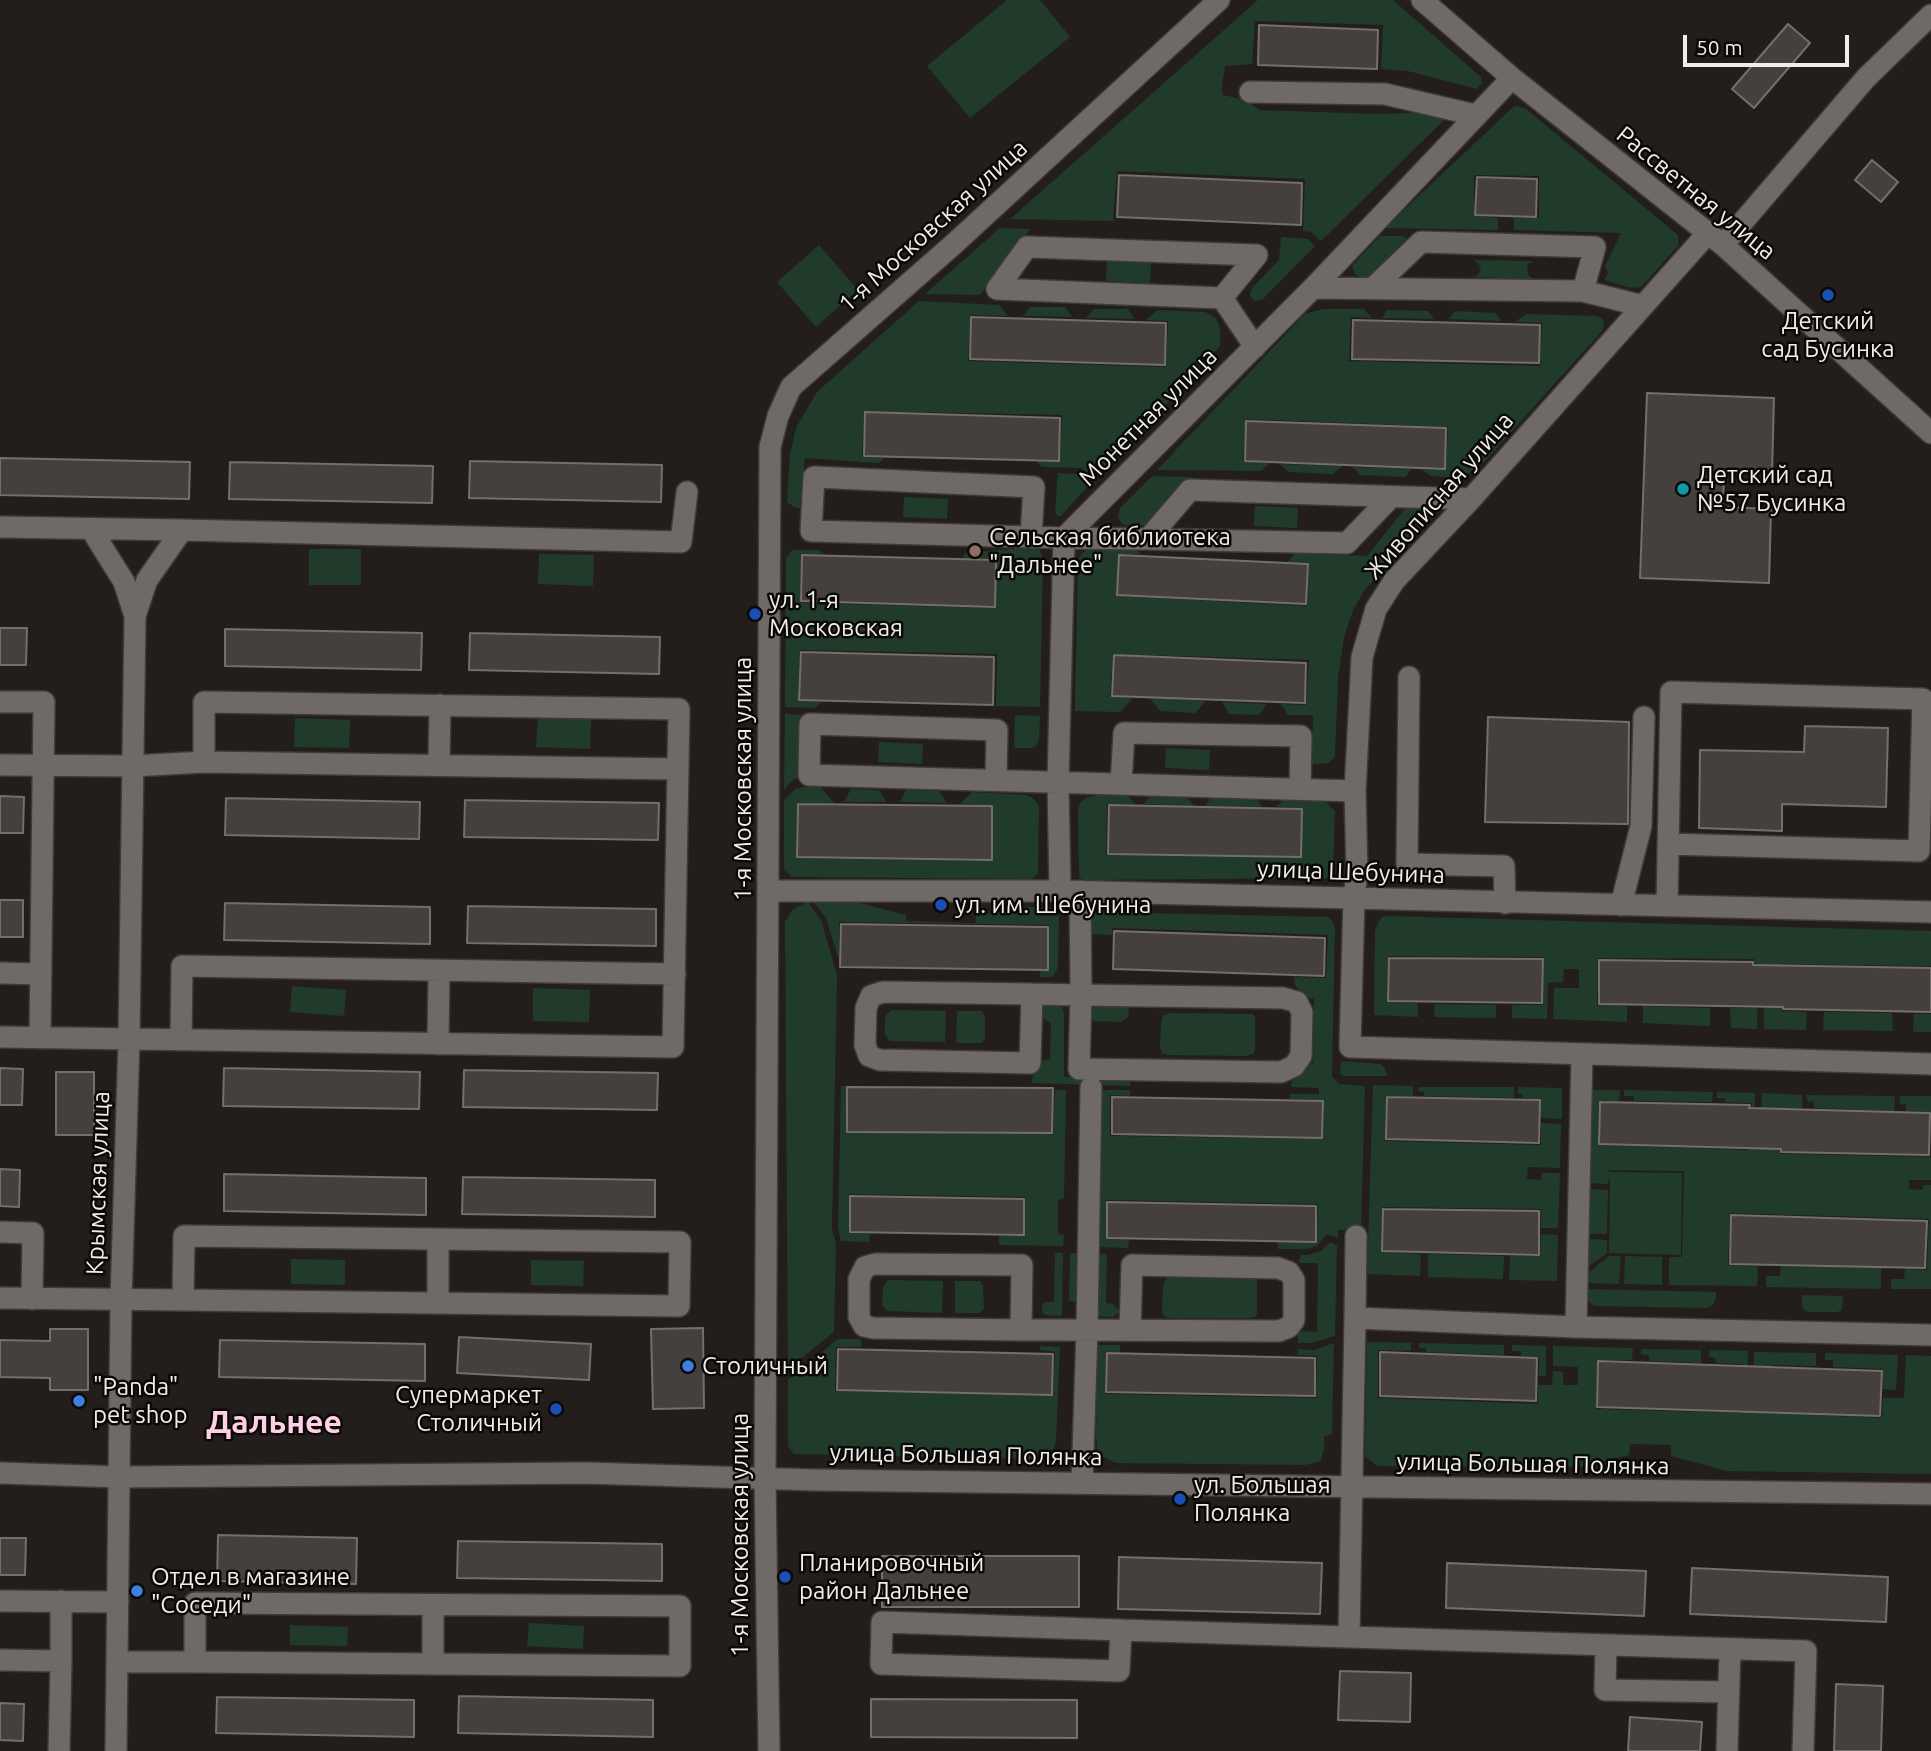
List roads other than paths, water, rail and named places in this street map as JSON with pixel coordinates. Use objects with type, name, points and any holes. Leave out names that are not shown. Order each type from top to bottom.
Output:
[{"type":"street","name":"1-я Московская улица","points":[[768,1751],[765,1479],[770,447],[778,415],[791,387],[955,243],[1219,0]]},
{"type":"street","name":"Рассветная улица","points":[[1422,0],[1512,78],[1715,239],[1931,433]]},
{"type":"street","name":"Живописная улица","points":[[1582,1054],[1350,1047],[1357,873],[1355,791],[1362,657],[1376,609],[1394,581],[1643,306],[1715,239],[1866,78],[1928,26]]},
{"type":"street","name":"Монетная улица","points":[[1064,538],[1313,288],[1512,78]]},
{"type":"street","points":[[1250,92],[1385,94],[1475,115]]},
{"type":"street","points":[[1373,288],[1421,242],[1595,247],[1583,290]]},
{"type":"street","points":[[1027,247],[1257,256],[1222,298],[1116,294],[997,289],[1027,247]]},
{"type":"street","points":[[1313,288],[1583,290],[1643,306]]},
{"type":"street","points":[[1222,298],[1255,347]]},
{"type":"street","points":[[1031,537],[1034,487],[814,477],[811,531],[1064,538],[1348,542],[1391,497]]},
{"type":"street","points":[[1148,539],[1190,489],[1471,499]]},
{"type":"street","points":[[0,527],[681,542],[687,492]]},
{"type":"street","points":[[91,528],[124,582],[135,616]]},
{"type":"street","points":[[135,616],[147,580],[182,530]]},
{"type":"street","points":[[1032,994],[1030,1062],[880,1060],[869,1056],[864,1045],[866,1008],[871,996],[883,992],[1032,994],[1081,995],[1283,998],[1297,1002],[1302,1012],[1301,1056],[1294,1066],[1281,1072],[1079,1069],[1081,995],[1058,782],[1064,538]]},
{"type":"street","name":"Крымская улица","points":[[116,1751],[121,1300],[129,1040],[135,616]]},
{"type":"street","points":[[1409,677],[1407,864],[1504,866],[1505,902]]},
{"type":"street","points":[[1667,906],[1668,844],[1671,692],[1923,699],[1919,851],[1668,844]]},
{"type":"street","points":[[0,702],[44,702],[40,1038]]},
{"type":"street","points":[[0,1037],[674,1047],[679,709],[204,702],[204,762]]},
{"type":"street","points":[[439,765],[440,705]]},
{"type":"street","points":[[1621,905],[1641,826],[1644,717]]},
{"type":"street","points":[[996,779],[997,730],[810,724],[809,775],[1355,791]]},
{"type":"street","points":[[1122,784],[1124,733],[1301,736],[1300,789]]},
{"type":"street","points":[[0,765],[133,766],[204,762],[677,769]]},
{"type":"street","name":"улица Шебунина","points":[[769,891],[1070,891],[1931,912]]},
{"type":"street","points":[[181,1040],[182,966],[675,974]]},
{"type":"street","points":[[438,1044],[439,970]]},
{"type":"street","points":[[0,973],[41,974]]},
{"type":"street","points":[[1576,1327],[1582,1054],[1931,1064]]},
{"type":"street","points":[[1082,1483],[1091,1087]]},
{"type":"street","points":[[0,1233],[33,1233],[32,1299]]},
{"type":"street","points":[[0,1298],[679,1306],[680,1242],[184,1236],[183,1300]]},
{"type":"street","points":[[1349,1637],[1356,1236]]},
{"type":"street","points":[[438,1303],[439,1239]]},
{"type":"street","points":[[1021,1329],[1022,1265],[875,1264],[865,1268],[859,1279],[859,1317],[864,1326],[873,1328],[1087,1330],[1279,1331],[1289,1327],[1294,1320],[1294,1280],[1289,1272],[1278,1268],[1132,1265],[1130,1330]]},
{"type":"street","points":[[1355,1318],[1576,1327],[1931,1335]]},
{"type":"street","name":"улица Большая Полянка","points":[[0,1473],[120,1477],[587,1473],[765,1479],[1931,1494]]},
{"type":"street","points":[[0,1601],[117,1602]]},
{"type":"street","points":[[59,1751],[61,1601]]},
{"type":"street","points":[[117,1662],[680,1666],[680,1606],[195,1603],[195,1662]]},
{"type":"street","points":[[433,1605],[433,1664]]},
{"type":"street","points":[[1121,1630],[1119,1671],[881,1664],[882,1622],[1806,1651],[1803,1751]]},
{"type":"street","points":[[1606,1645],[1605,1690],[1728,1692]]},
{"type":"street","points":[[1727,1751],[1730,1649]]},
{"type":"street","points":[[0,1660],[61,1661]]},
{"type":"place","name":"Детский сад Бусинка","points":[[1828,295]]},
{"type":"place","name":"Детский сад №57 Бусинка","points":[[1683,489]]},
{"type":"place","name":"Сельская библиотека \"Дальнее\"","points":[[975,551]]},
{"type":"place","name":"ул. 1-я Московская","points":[[755,614]]},
{"type":"place","name":"ул. им. Шебунина","points":[[941,905]]},
{"type":"place","name":"Столичный","points":[[688,1366]]},
{"type":"place","name":"\"Panda\" pet shop","points":[[79,1401]]},
{"type":"place","name":"Супермаркет Столичный","points":[[556,1409]]},
{"type":"place","name":"ул. Большая Полянка","points":[[1180,1499]]},
{"type":"place","name":"Планировочный район Дальнее","points":[[785,1577]]},
{"type":"place","name":"Отдел в магазине \"Соседи\"","points":[[137,1591]]},
{"type":"district","name":"Дальнее","points":[[274,1422]]}]
